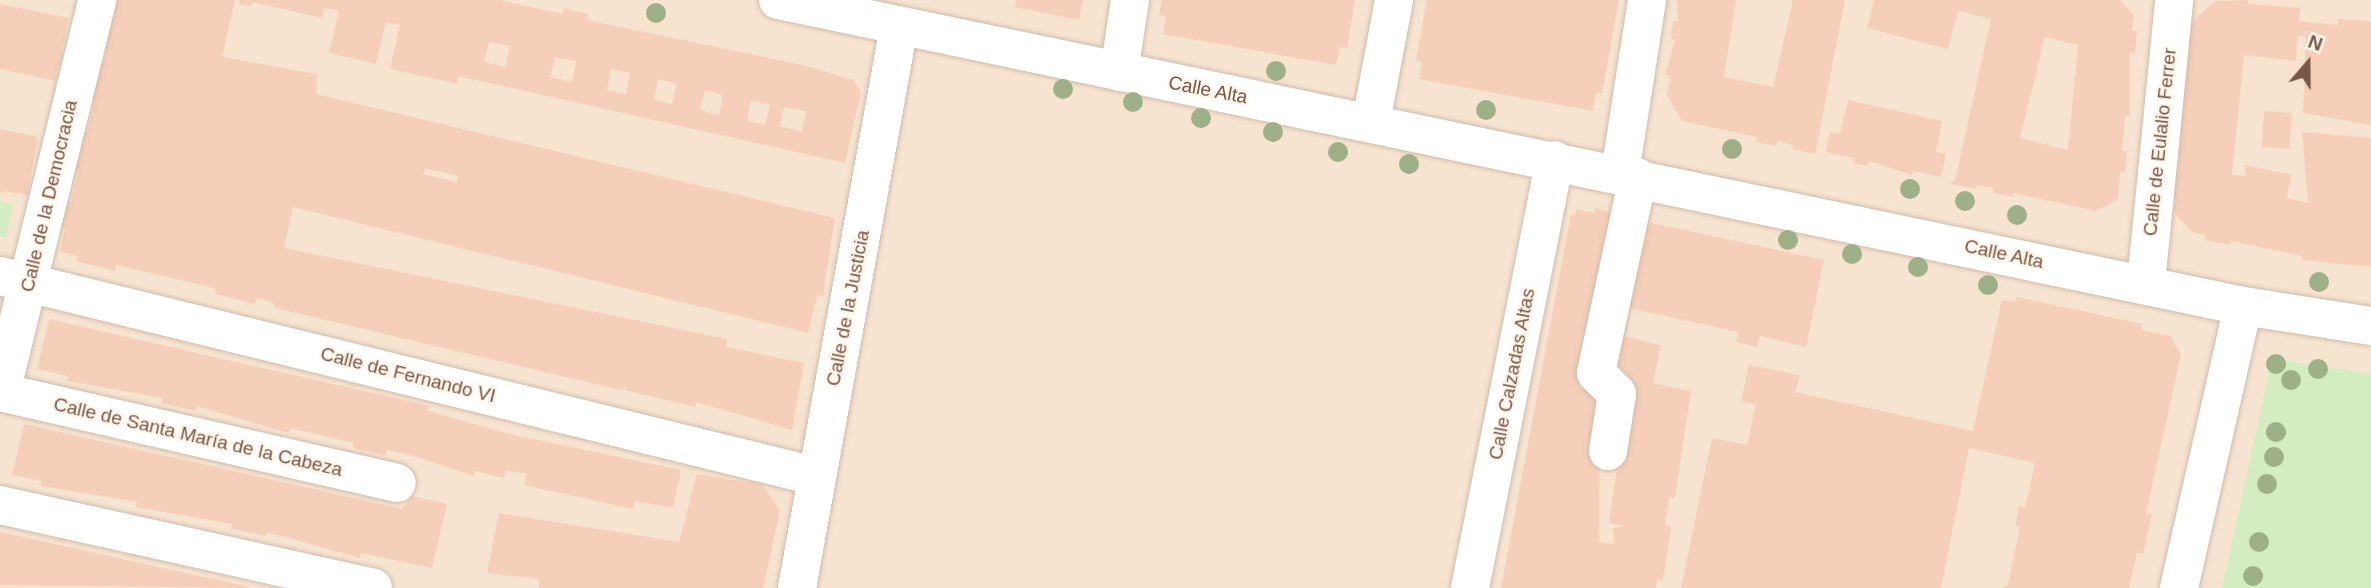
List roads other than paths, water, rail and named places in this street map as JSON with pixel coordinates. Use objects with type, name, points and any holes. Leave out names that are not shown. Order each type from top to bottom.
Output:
[{"type":"street","name":"Calle de la Democracia","points":[[1,392],[15,279],[97,0]]},
{"type":"street","name":"Calle Alta","points":[[778,0],[1629,175],[2146,283],[2243,306],[2371,326]]},
{"type":"street","points":[[1119,72],[1130,0]]},
{"type":"street","points":[[1371,122],[1394,0]]},
{"type":"street","points":[[1608,451],[1617,394],[1596,373],[1629,175],[1647,0]]},
{"type":"street","name":"Calle de Eulalio Ferrer","points":[[2146,283],[2174,0]]},
{"type":"street","name":"Calle de la Justicia","points":[[797,588],[815,476],[899,27]]},
{"type":"street","name":"Calle Calzadas Altas","points":[[1470,588],[1555,160]]},
{"type":"street","name":"Calle de Fernando VI","points":[[15,279],[815,476]]},
{"type":"street","points":[[2179,588],[2243,306]]},
{"type":"street","name":"Calle de Santa María de la Cabeza","points":[[1,392],[397,483]]},
{"type":"street","points":[[0,505],[373,588]]}]
